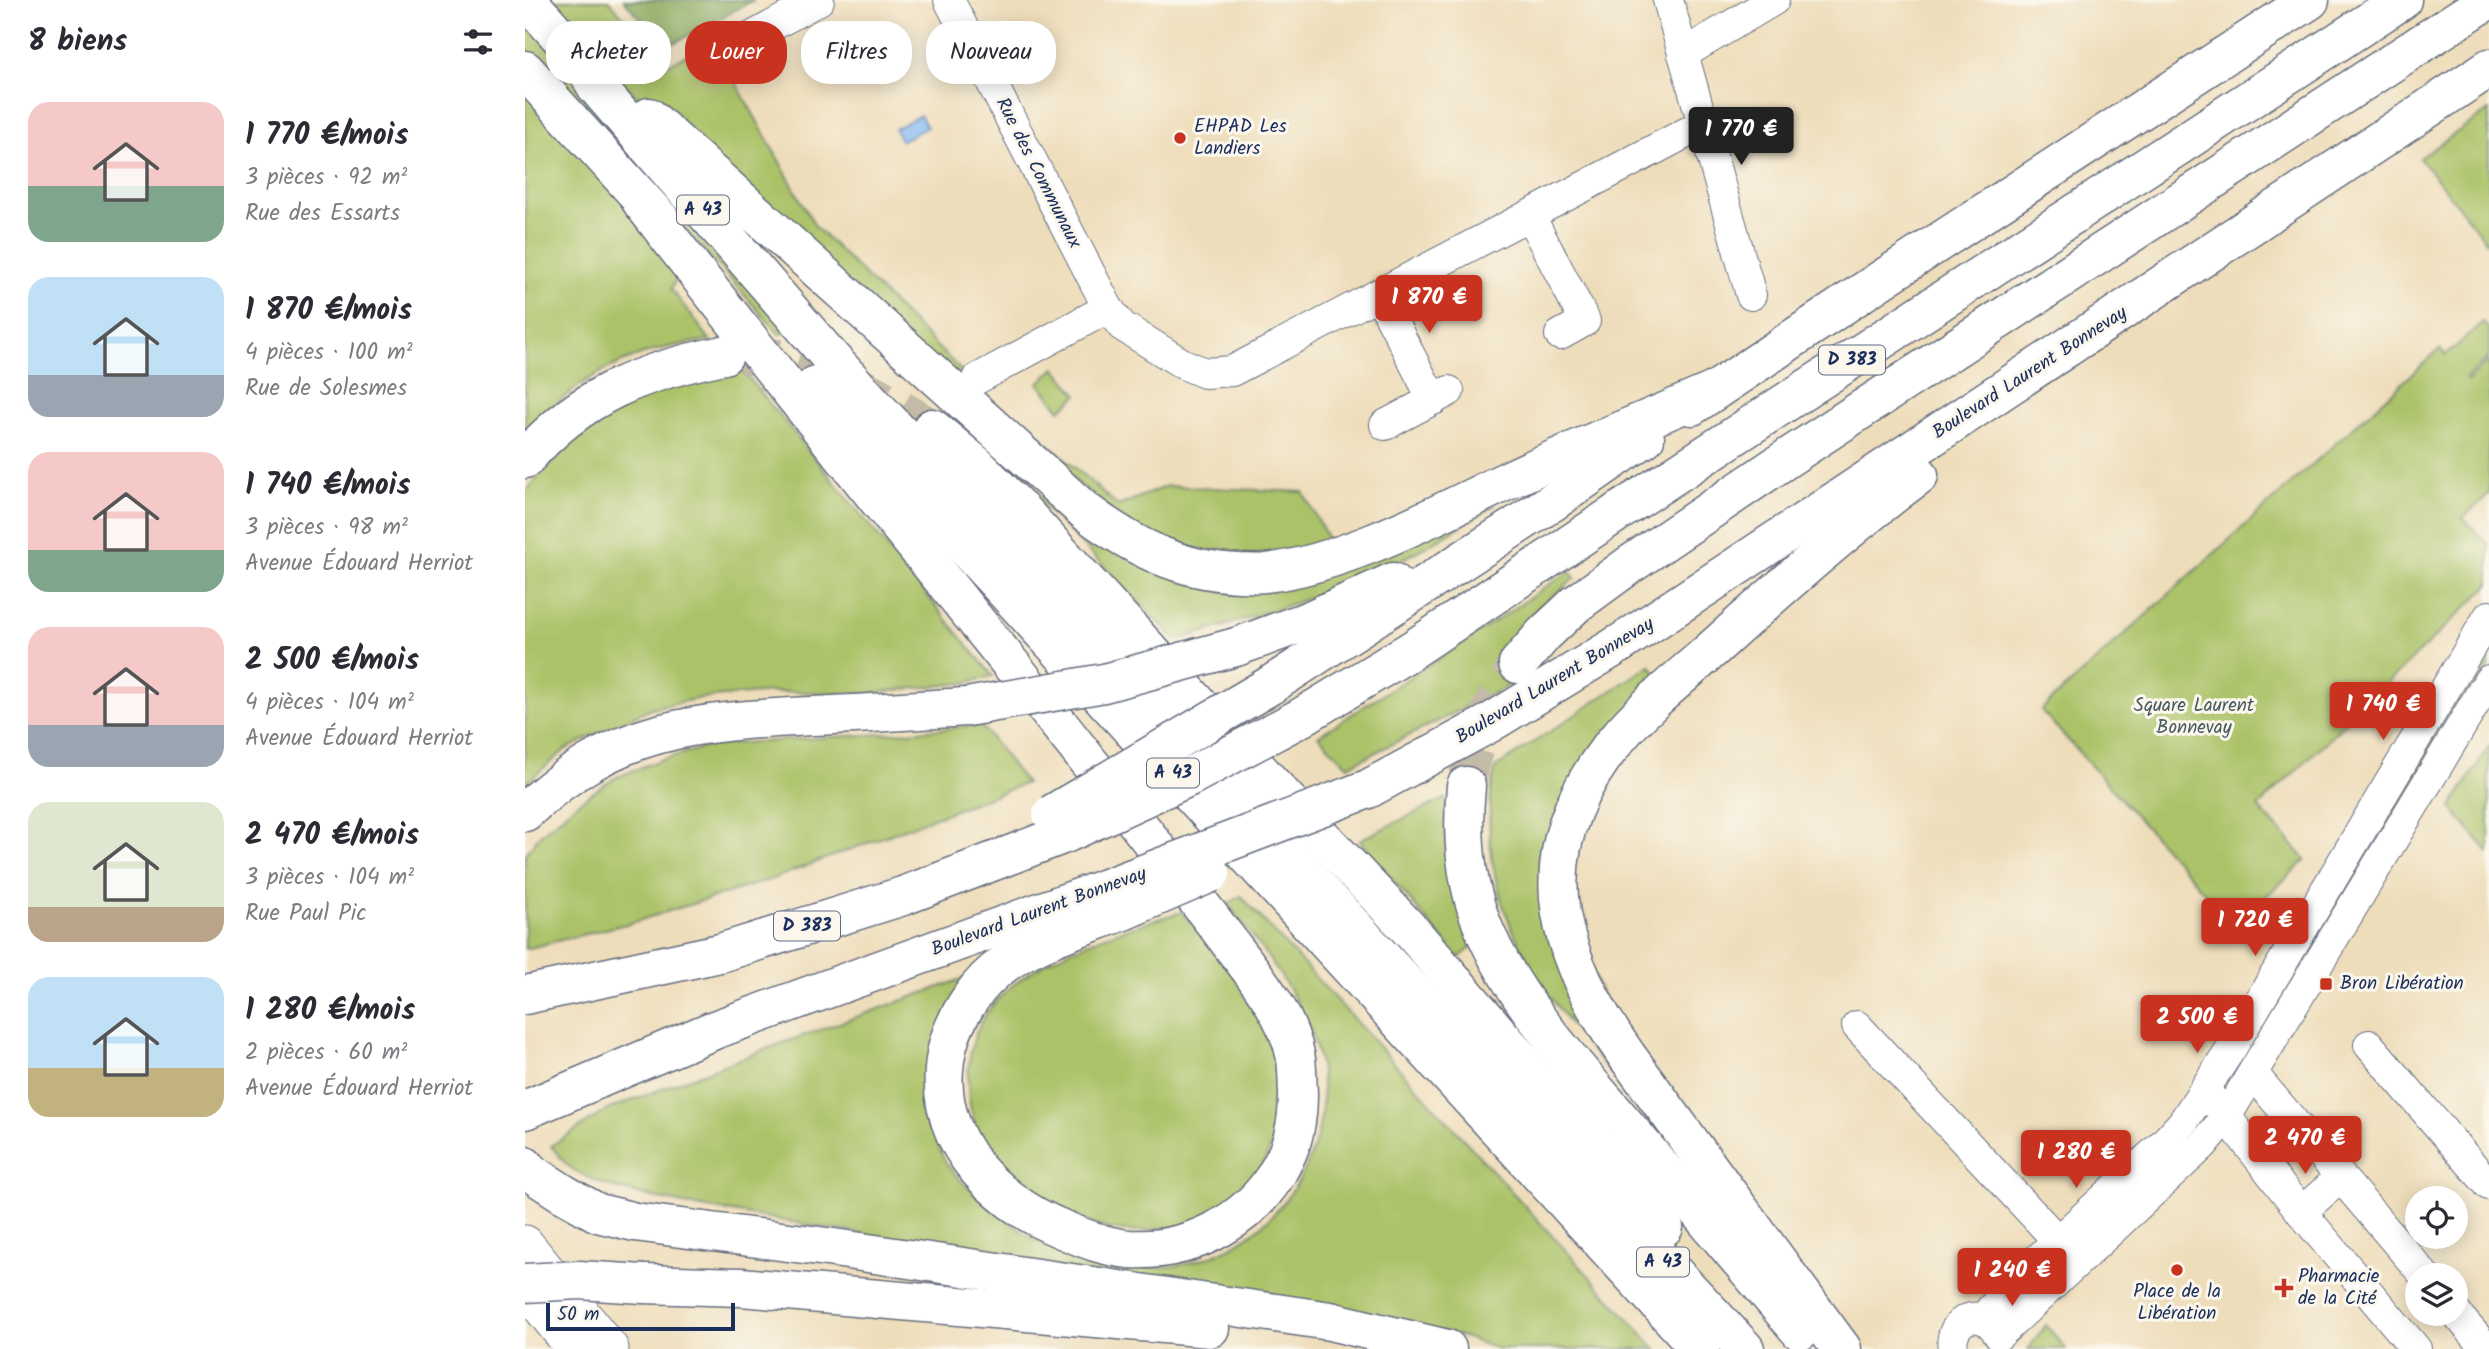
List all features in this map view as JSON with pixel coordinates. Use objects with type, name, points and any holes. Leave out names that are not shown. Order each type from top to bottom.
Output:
[{"type":"highway","name":"A 43","points":[[527,0],[546,21]]},
{"type":"highway","points":[[1060,823],[1554,501],[1714,391],[2310,0]]},
{"type":"highway","name":"D 383","points":[[532,994],[720,953],[903,896],[1060,823],[1191,776],[1300,718],[1412,650],[2402,0]]},
{"type":"highway","points":[[1518,664],[1544,634],[1576,604],[1627,566],[2488,0]]},
{"type":"highway","name":"Boulevard Laurent Bonnevay","points":[[525,1110],[714,1030],[1115,899],[1371,793],[1621,643],[2489,68]]},
{"type":"highway","name":"A 43","points":[[525,70],[641,201],[736,298],[1700,1349]]},
{"type":"highway","name":"A 43","points":[[595,84],[831,358],[1572,1165],[1745,1349]]},
{"type":"highway","points":[[614,84],[1085,511],[1147,552],[1200,570],[1264,574],[1310,564],[1411,526],[1562,456],[1714,391]]},
{"type":"highway","points":[[641,201],[1262,986],[1284,1024],[1295,1054],[1298,1111],[1290,1147],[1268,1187],[1249,1208],[1210,1233],[1187,1243],[1160,1248],[1128,1249],[1102,1244],[1053,1226],[1030,1214],[1003,1195],[969,1160],[955,1135],[945,1104],[944,1063],[950,1038],[971,999],[994,972],[1115,899]]},
{"type":"highway","points":[[1842,1349],[1627,1056],[1595,1008],[1566,940],[1558,901],[1558,868],[1566,829],[1576,800],[1591,773],[1618,738],[1648,708],[1737,626],[1878,505],[1994,416],[2085,337]]},
{"type":"highway","points":[[525,459],[571,416],[607,391],[639,376],[686,362],[724,355]]},
{"type":"highway","points":[[525,812],[552,786],[594,759],[645,737],[689,726],[734,720],[967,707],[1104,683],[1236,647],[1310,620],[1435,562],[1714,391]]},
{"type":"highway","points":[[932,428],[975,464],[1021,510],[1270,782],[1412,932],[1767,1349]]},
{"type":"highway","points":[[1465,786],[1463,832],[1465,860],[1473,898],[1505,971],[1531,1010],[1576,1066],[1815,1349]]},
{"type":"highway","points":[[525,1166],[564,1195],[598,1213],[635,1222],[827,1247],[1330,1321],[1447,1349]]},
{"type":"highway","points":[[525,1285],[579,1280],[741,1287],[1213,1328],[1323,1341],[1363,1349]]},
{"type":"main road","points":[[525,1244],[610,1349]]},
{"type":"main road","points":[[525,1285],[575,1349]]},
{"type":"street","points":[[781,21],[819,0]]},
{"type":"street","name":"Rue des Communaux","points":[[949,0],[1108,308],[1122,326],[1183,364],[1205,373],[1233,371],[1703,124]]},
{"type":"street","points":[[1668,0],[1751,295]]},
{"type":"street","points":[[1682,54],[1773,0]]},
{"type":"street","points":[[1530,216],[1585,321],[1560,335]]},
{"type":"street","points":[[1379,295],[1442,396],[1385,425]]},
{"type":"street","points":[[977,379],[1108,308]]},
{"type":"street","points":[[1950,1347],[1953,1334],[1968,1318],[1993,1334],[2183,1122],[2206,1090],[2489,616]]},
{"type":"street","points":[[2068,1251],[2203,1145],[2226,1117],[2489,680]]},
{"type":"street","points":[[1857,1026],[2068,1251]]},
{"type":"street","points":[[2369,1045],[2489,1185]]},
{"type":"street","points":[[2253,1074],[2414,1263]]},
{"type":"street","points":[[2206,1090],[2301,1212],[2416,1349]]},
{"type":"street","points":[[2301,1212],[2341,1177]]},
{"type":"street","points":[[2467,1326],[2487,1349]]},
{"type":"green space","points":[[542,0],[609,0],[626,21],[561,21]]},
{"type":"green space","points":[[624,0],[754,0],[715,21],[685,21],[685,37],[676,42],[671,43],[671,21],[642,21]]},
{"type":"green space","points":[[525,17],[546,42],[546,73],[525,49]]},
{"type":"green space","points":[[685,56],[685,84],[737,84],[815,226],[995,404],[1024,422],[1118,506],[1167,486],[1303,492],[1329,541],[1293,551],[1251,555],[1218,554],[1141,534],[951,379],[623,84],[671,84],[671,63]]},
{"type":"green space","points":[[556,84],[581,84],[788,332],[779,334]]},
{"type":"green space","points":[[525,88],[673,259],[678,276],[671,289],[710,340],[659,350],[608,368],[572,391],[525,431]]},
{"type":"green space","points":[[2489,110],[2489,245],[2420,158]]},
{"type":"green space","name":"Square Laurent Bonnevay","points":[[2483,322],[2489,329],[2489,357],[2466,378],[2468,380],[2489,361],[2489,494],[2463,518],[2489,545],[2489,585],[2258,807],[2306,860],[2234,925],[2041,710],[2440,349],[2446,355]]},
{"type":"green space","points":[[1055,368],[1078,395],[1060,410],[1038,383]]},
{"type":"green space","points":[[729,371],[743,371],[993,676],[965,683],[868,693],[772,692],[701,698],[651,708],[566,749],[525,784],[525,493],[575,440],[620,408],[658,391]]},
{"type":"green space","points":[[1045,495],[1200,581],[1496,505],[1423,548],[1344,585],[1176,640],[1038,500]]},
{"type":"green space","points":[[1569,571],[1575,578],[1534,612],[1495,659],[1535,668],[1534,673],[1348,766],[1318,736],[1477,634]]},
{"type":"green space","points":[[2489,645],[2489,666],[2451,728],[2442,722]]},
{"type":"green space","points":[[1650,665],[1659,676],[1549,865],[1655,1126],[1557,1006],[1530,964],[1509,921],[1495,874],[1490,823],[1495,768]]},
{"type":"green space","points":[[981,725],[1026,783],[772,879],[634,922],[525,949],[525,855],[540,835],[577,803],[615,778],[660,760],[713,745]]},
{"type":"green space","points":[[2434,737],[2442,742],[2262,1035],[2257,1029]]},
{"type":"green space","points":[[2489,746],[2489,853],[2451,808]]},
{"type":"green space","points":[[1446,798],[1445,834],[1449,865],[1472,947],[1459,958],[1359,840]]},
{"type":"green space","points":[[1241,896],[1656,1349],[1498,1349],[1458,1335],[679,1203],[625,1191],[586,1177],[568,1165],[551,1146],[607,1110],[763,1050],[971,976],[929,1098],[935,1136],[945,1161],[953,1172],[972,1191],[1025,1233],[1075,1257],[1112,1265],[1149,1268],[1167,1267],[1208,1257],[1244,1239],[1274,1214],[1298,1183],[1314,1147],[1322,1108],[1320,1068],[1309,1027],[1283,979],[1228,904]]},
{"type":"green space","points":[[1182,912],[1242,986],[1268,1028],[1277,1050],[1282,1076],[1275,1134],[1259,1170],[1219,1209],[1206,1217],[1171,1228],[1145,1231],[1123,1231],[1104,1227],[1065,1211],[1045,1199],[995,1157],[979,1134],[972,1115],[968,1075],[970,1054],[984,1017],[1005,992],[1024,977],[1089,942]]},
{"type":"green space","points":[[2046,1325],[2066,1349],[2028,1349]]},
{"type":"water","points":[[920,115],[927,127],[901,141],[895,129]]},
{"type":"tunnel","points":[[741,355],[767,356],[817,368],[865,389],[932,428]]},
{"type":"tunnel","points":[[1466,786],[1485,722],[1499,693],[1518,664]]},
{"type":"place","name":"EHPAD Les Landiers","points":[[1180,138]]},
{"type":"place","name":"Bron Libération","points":[[2326,984]]},
{"type":"place","name":"Place de la Libération","points":[[2177,1270]]},
{"type":"place","name":"Pharmacie de la Cité","points":[[2284,1288]]}]
